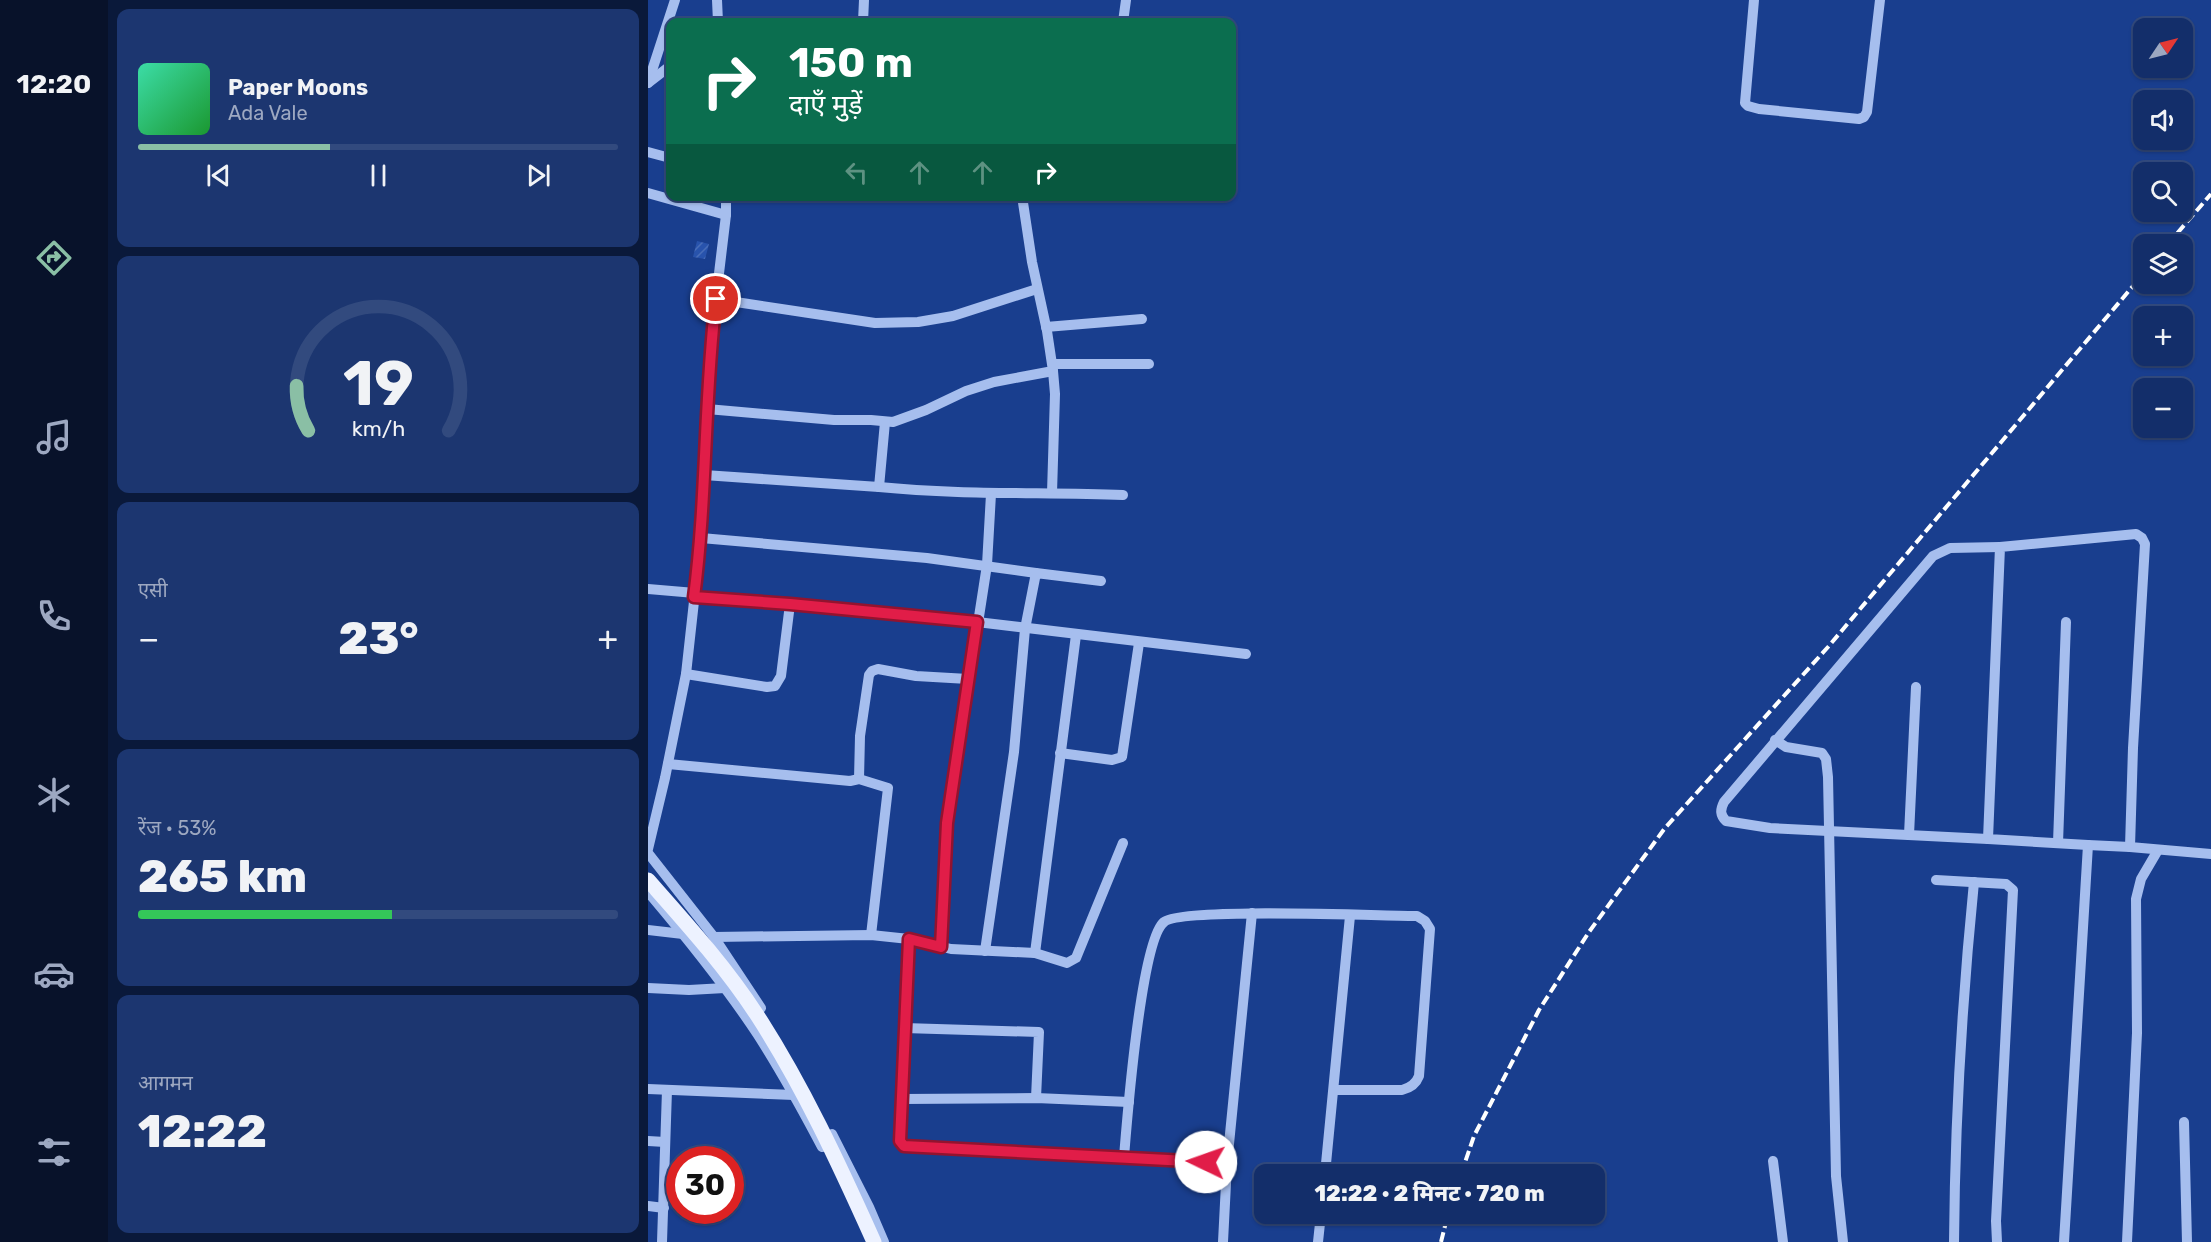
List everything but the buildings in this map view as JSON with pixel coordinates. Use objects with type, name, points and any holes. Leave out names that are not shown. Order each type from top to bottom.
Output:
[{"type":"main road","points":[[648,880],[713,955],[757,1015],[812,1109],[874,1242]]},
{"type":"street","points":[[669,18],[675,0]]},
{"type":"street","points":[[717,0],[718,18]]},
{"type":"street","points":[[863,18],[864,0]]},
{"type":"street","points":[[1124,18],[1126,0]]},
{"type":"street","points":[[1754,0],[1745,103],[1759,109],[1859,119],[1868,112],[1880,0]]},
{"type":"street","points":[[648,83],[666,28]]},
{"type":"street","points":[[648,83],[666,69]]},
{"type":"street","points":[[648,152],[666,157]]},
{"type":"street","points":[[648,193],[666,198]]},
{"type":"street","points":[[676,201],[726,215]]},
{"type":"street","points":[[726,201],[711,340],[701,538],[686,674],[648,851],[714,937],[804,1079],[869,1207],[884,1242]]},
{"type":"street","points":[[1023,201],[1053,368],[1055,394],[1052,493]]},
{"type":"street","points":[[716,299],[875,323],[918,322],[953,316],[1037,289]]},
{"type":"street","points":[[1046,327],[1142,319]]},
{"type":"street","points":[[707,409],[834,420],[902,421],[966,391],[1053,368],[1149,364]]},
{"type":"street","points":[[879,487],[885,422]]},
{"type":"street","points":[[704,475],[991,494],[1123,495]]},
{"type":"street","points":[[941,947],[947,823],[987,565],[991,494]]},
{"type":"street","points":[[2130,847],[2133,748],[2145,544],[2136,534],[2000,547],[1950,548],[1933,556],[1775,740],[1721,808],[1722,816],[1726,821],[1770,828],[2088,844],[2211,854]]},
{"type":"street","points":[[701,538],[987,565],[1101,581]]},
{"type":"street","points":[[1988,839],[2000,547]]},
{"type":"street","points":[[985,951],[1014,752],[1025,629],[1036,573]]},
{"type":"street","points":[[648,589],[977,622],[1246,654]]},
{"type":"street","points":[[686,674],[767,687],[775,686],[781,676],[790,604]]},
{"type":"street","points":[[2058,843],[2066,622]]},
{"type":"street","points":[[1035,953],[1076,635]]},
{"type":"street","points":[[1060,753],[1112,760],[1122,757],[1139,643]]},
{"type":"street","points":[[858,779],[862,711],[868,675],[872,671],[878,669],[916,676],[968,679]]},
{"type":"street","points":[[1909,835],[1916,687]]},
{"type":"street","points":[[1775,740],[1786,747],[1821,753],[1826,759],[1836,1164],[1843,1242]]},
{"type":"street","points":[[668,764],[850,781],[858,779],[888,788],[871,934]]},
{"type":"street","points":[[714,937],[871,934],[909,939],[941,947],[1035,953],[1067,963],[1076,958],[1123,843]]},
{"type":"street","points":[[2064,1242],[2088,844]]},
{"type":"street","points":[[2127,1242],[2137,1033],[2135,911],[2141,879],[2158,850]]},
{"type":"street","points":[[1936,880],[2006,884],[2013,890],[1996,1221],[1997,1242]]},
{"type":"street","points":[[1954,1242],[1955,1153],[1962,1011],[1974,882]]},
{"type":"street","points":[[648,892],[725,988],[757,1034],[794,1095],[852,1203],[868,1242]]},
{"type":"street","points":[[1223,1242],[1227,1164],[1252,913]]},
{"type":"street","points":[[1124,1157],[1144,978],[1155,934],[1164,921],[1178,916],[1252,913],[1417,916],[1425,921],[1430,929],[1419,1076],[1413,1085],[1402,1090],[1334,1090]]},
{"type":"street","points":[[1326,1164],[1350,916]]},
{"type":"street","points":[[648,930],[683,934]]},
{"type":"street","points":[[909,939],[900,1141],[904,1146],[1227,1164]]},
{"type":"street","points":[[648,988],[689,990],[725,988]]},
{"type":"street","points":[[904,1028],[1039,1032],[1036,1098]]},
{"type":"street","points":[[648,1089],[794,1095]]},
{"type":"street","points":[[662,1242],[667,1090]]},
{"type":"street","points":[[902,1099],[1036,1098],[1129,1101]]},
{"type":"street","points":[[2184,1122],[2187,1242]]},
{"type":"street","points":[[648,1141],[665,1142]]},
{"type":"street","points":[[1773,1161],[1783,1242]]},
{"type":"street","points":[[648,1206],[664,1208]]},
{"type":"street","points":[[1318,1242],[1320,1224]]},
{"type":"railway","points":[[2177,234],[2211,194]]},
{"type":"railway","points":[[1464,1164],[1474,1136],[1539,1010],[1589,932],[1665,828],[1828,647],[2133,286]]},
{"type":"railway","points":[[1441,1242],[1446,1224]]},
{"type":"route","points":[[716,299],[711,340],[701,538],[694,597],[977,622],[947,823],[941,947],[909,939],[901,1144],[904,1146],[1206,1162]]}]
